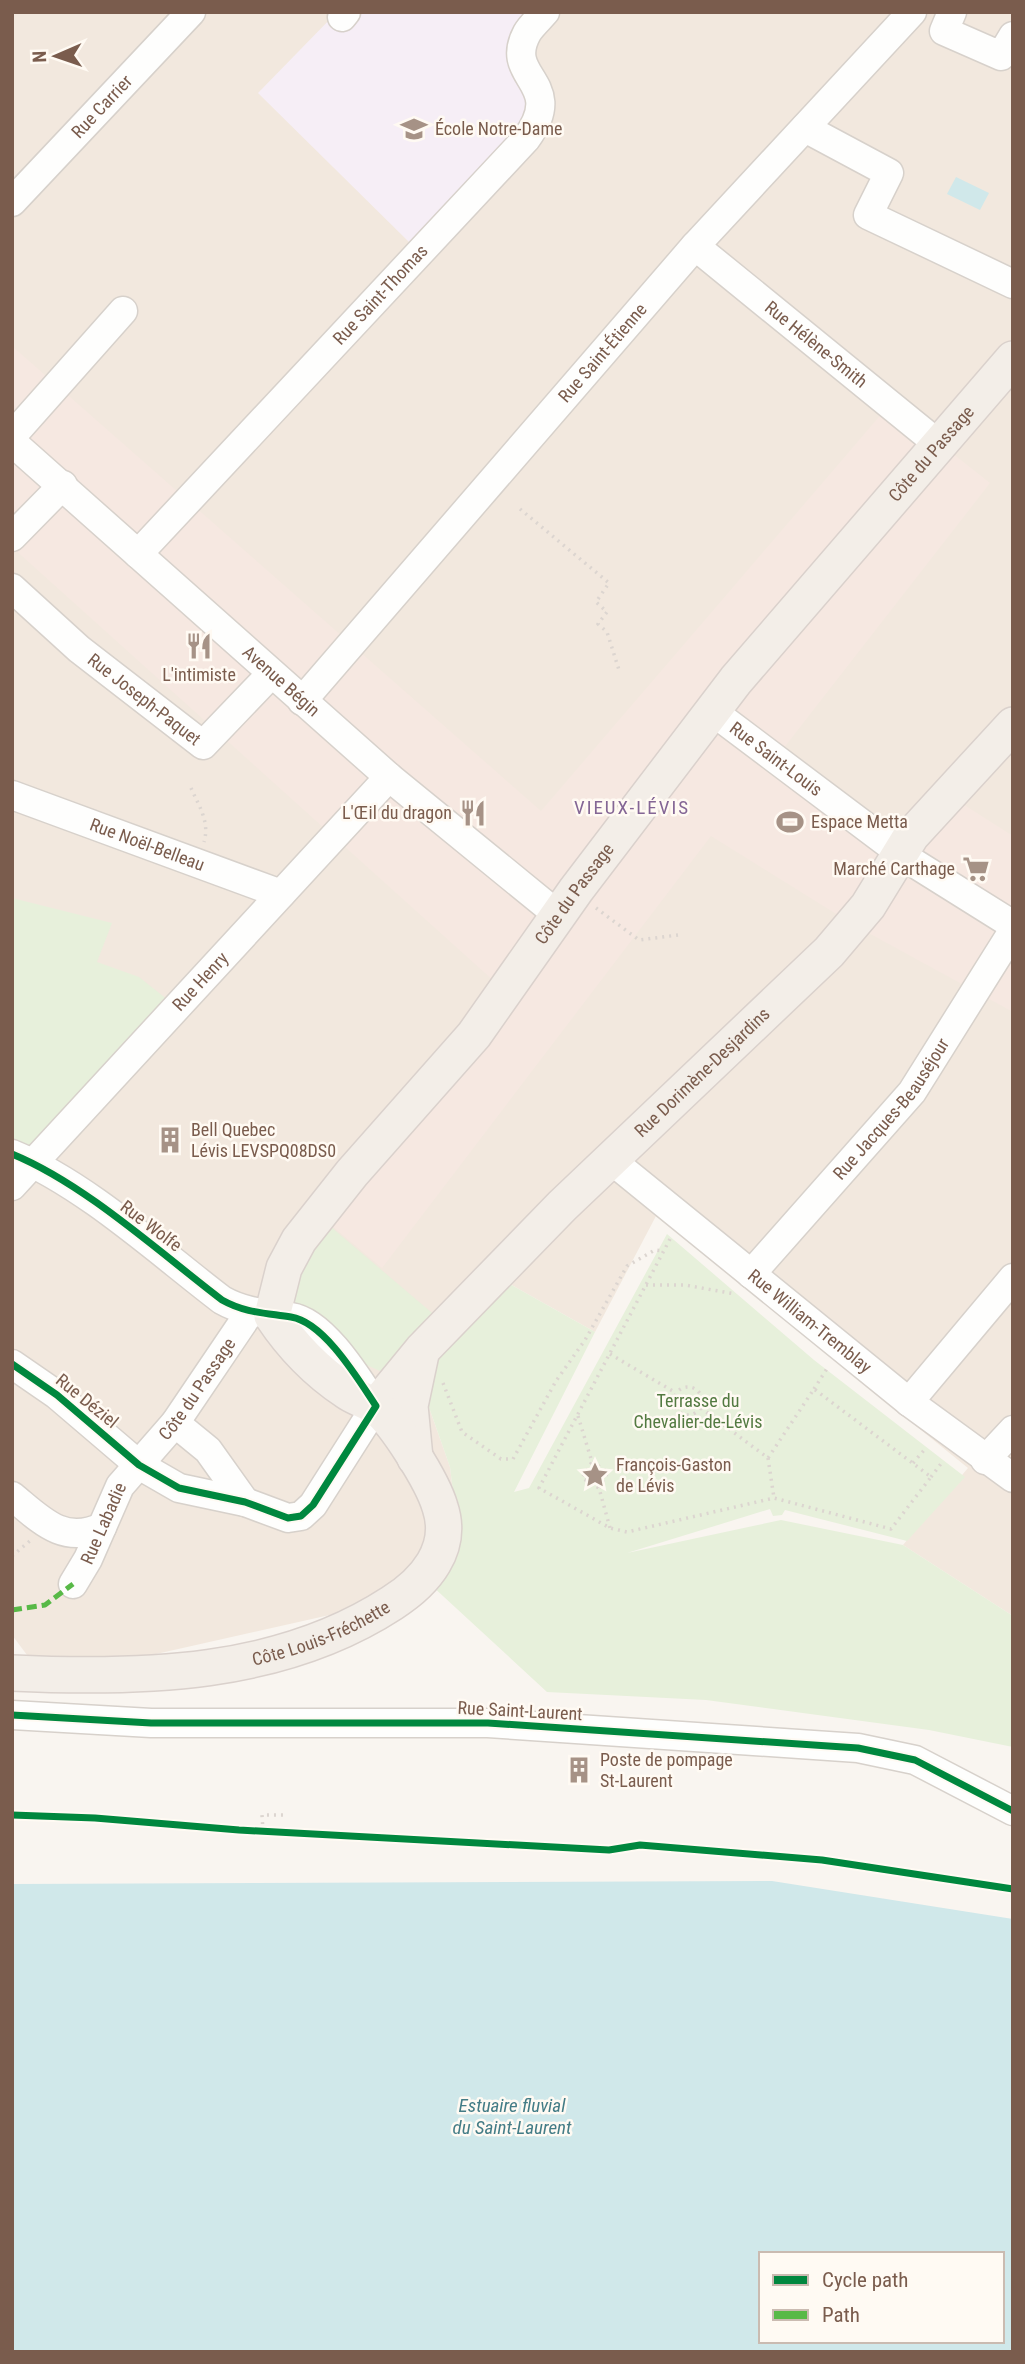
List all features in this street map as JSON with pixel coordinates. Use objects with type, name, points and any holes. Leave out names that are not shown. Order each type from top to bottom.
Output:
[{"type":"main road","name":"Côte du Passage","points":[[261,1314],[299,1240],[352,1173],[474,1035],[572,908],[712,711],[937,443],[1013,359]]},
{"type":"main road","name":"Rue Dorimène-Desjardins","points":[[376,1406],[430,1361],[611,1160],[829,952],[868,906],[920,826],[1013,724]]},
{"type":"main road","name":"Côte Louis-Fréchette","points":[[12,1673],[113,1674],[225,1666],[293,1651],[370,1618],[421,1582],[441,1549],[441,1509],[415,1458],[376,1406],[346,1392],[304,1358],[261,1314]]},
{"type":"main road","points":[[415,1458],[410,1406],[430,1361]]},
{"type":"street","name":"Rue Carrier","points":[[12,202],[191,12]]},
{"type":"street","name":"Rue Saint-Thomas","points":[[138,554],[526,139],[541,119],[542,104],[536,86],[522,64],[522,52],[527,33],[545,12]]},
{"type":"street","name":"Rue Saint-Étienne","points":[[302,701],[695,246],[912,12]]},
{"type":"street","points":[[952,12],[944,31],[1001,56],[1013,36]]},
{"type":"street","points":[[805,128],[889,173],[868,215],[1013,284]]},
{"type":"street","name":"Rue Hélène-Smith","points":[[695,246],[937,443]]},
{"type":"street","points":[[12,439],[123,311]]},
{"type":"street","name":"Avenue Bégin","points":[[12,439],[389,777],[572,908]]},
{"type":"street","points":[[12,537],[63,485]]},
{"type":"street","name":"Rue Joseph-Paquet","points":[[12,588],[79,649],[203,745],[271,674]]},
{"type":"street","name":"Rue Saint-Louis","points":[[712,711],[900,853],[1013,925]]},
{"type":"street","name":"Rue Henry","points":[[12,1186],[23,1158],[281,894],[389,777]]},
{"type":"street","name":"Rue Noël-Belleau","points":[[12,795],[281,894]]},
{"type":"street","name":"Rue Jacques-Beauséjour","points":[[743,1284],[912,1092],[1013,931]]},
{"type":"street","name":"Rue Wolfe","points":[[23,1158],[79,1191],[222,1300],[261,1314]]},
{"type":"street","name":"Rue William-Tremblay","points":[[611,1160],[743,1284],[1013,1478]]},
{"type":"street","points":[[909,1402],[1013,1278]]},
{"type":"street","name":"Côte du Passage","points":[[139,1465],[261,1314]]},
{"type":"street","name":"Rue Déziel","points":[[12,1364],[57,1395],[139,1465],[179,1488],[245,1502],[288,1518],[301,1516],[313,1505],[376,1406]]},
{"type":"street","points":[[175,1423],[208,1450],[245,1502]]},
{"type":"street","points":[[985,1460],[1013,1430]]},
{"type":"street","name":"Rue Labadie","points":[[73,1584],[120,1486],[139,1465]]},
{"type":"street","points":[[12,1496],[47,1523],[65,1532],[85,1535],[102,1527]]},
{"type":"street","name":"Rue Saint-Laurent","points":[[12,1715],[151,1723],[488,1723],[858,1748],[915,1760],[1013,1811]]},
{"type":"path","points":[[520,509],[609,583],[596,602],[607,612],[598,624],[607,632],[618,670]]},
{"type":"path","points":[[191,788],[205,818],[207,831],[197,863]]},
{"type":"path","points":[[572,908],[639,940],[678,935]]},
{"type":"path","points":[[673,1234],[538,1488],[610,1528],[627,1532],[774,1498],[891,1529],[943,1461]]},
{"type":"path","points":[[430,1361],[462,1432],[500,1460],[513,1460],[556,1381],[585,1340],[626,1266],[656,1250],[664,1251]]},
{"type":"path","points":[[646,1285],[743,1284]]},
{"type":"path","points":[[610,1353],[676,1393]]},
{"type":"path","points":[[774,1498],[768,1458],[828,1367]]},
{"type":"path","points":[[683,1387],[693,1387],[702,1398],[701,1408],[694,1415],[681,1414],[674,1402],[676,1393],[683,1387]]},
{"type":"path","points":[[814,1389],[931,1477]]},
{"type":"path","points":[[701,1408],[768,1458]]},
{"type":"path","points":[[578,1414],[592,1462],[608,1472],[599,1488]]},
{"type":"path","points":[[913,1463],[926,1448]]},
{"type":"path","points":[[592,1462],[582,1478],[599,1488],[610,1528]]},
{"type":"path","points":[[14,1557],[25,1546]]},
{"type":"path","points":[[263,1831],[262,1815],[286,1815]]},
{"type":"path","points":[[251,1830],[276,1832]]},
{"type":"shaded area","points":[[12,12],[1013,12],[1013,1616],[903,1545],[968,1468],[656,1216],[595,1332],[508,1283],[425,1396],[450,1467],[458,1533],[392,1601],[45,1679],[12,1635]]},
{"type":"shaded area","name":"École Notre-Dame","points":[[337,12],[545,12],[527,33],[536,86],[526,139],[409,242],[258,93]]},
{"type":"shaded area","points":[[12,346],[541,811],[890,404],[990,483],[776,758],[900,853],[947,794],[1013,836],[1013,1012],[854,925],[711,836],[382,1268],[319,1215],[505,991],[12,547]]},
{"type":"green space","points":[[12,898],[112,923],[97,962],[139,977],[178,1008],[34,1162],[12,1149]]},
{"type":"green space","points":[[324,1221],[438,1318],[387,1369],[380,1371],[362,1363],[291,1306],[292,1264]]},
{"type":"green space","name":"Terrasse du Chevalier-de-Lévis","points":[[667,1234],[814,1360],[965,1477],[907,1541],[785,1510],[782,1515],[773,1516],[770,1509],[627,1553],[781,1520],[903,1545],[1013,1616],[1013,1747],[929,1730],[706,1700],[547,1692],[431,1585],[458,1533],[450,1467],[425,1396],[429,1366],[508,1283],[595,1332],[514,1492],[529,1488]]},
{"type":"water","points":[[956,177],[989,193],[980,210],[947,194]]},
{"type":"water","name":"Estuaire fluvial du Saint-Laurent","points":[[772,1881],[1013,1919],[1013,2352],[12,2352],[12,1884]]},
{"type":"marked path","points":[[12,1610],[45,1605],[73,1584]]},
{"type":"cycle path","points":[[12,1154],[67,1183],[94,1201],[222,1300],[247,1310],[291,1317],[316,1329],[339,1353],[376,1406],[313,1505],[301,1516],[288,1518],[245,1502],[179,1488],[139,1465],[57,1395],[12,1364]]},
{"type":"cycle path","points":[[12,1715],[151,1723],[488,1723],[858,1748],[915,1760],[1013,1811]]},
{"type":"cycle path","points":[[12,1815],[609,1850],[640,1845],[822,1860],[1013,1889]]},
{"type":"place","name":"École Notre-Dame","points":[[414,129]]},
{"type":"place","name":"L'intimiste","points":[[199,646]]},
{"type":"place","name":"L'Œil du dragon","points":[[473,813]]},
{"type":"place","name":"Espace Metta","points":[[790,822]]},
{"type":"place","name":"Marché Carthage","points":[[976,869]]},
{"type":"place","name":"Bell Quebec Lévis LEVSPQ08DS0","points":[[170,1140]]},
{"type":"place","name":"François-Gaston de Lévis","points":[[595,1475]]},
{"type":"place","name":"Poste de pompage St-Laurent","points":[[579,1770]]},
{"type":"district","name":"VIEUX-LÉVIS","points":[[632,807]]}]
